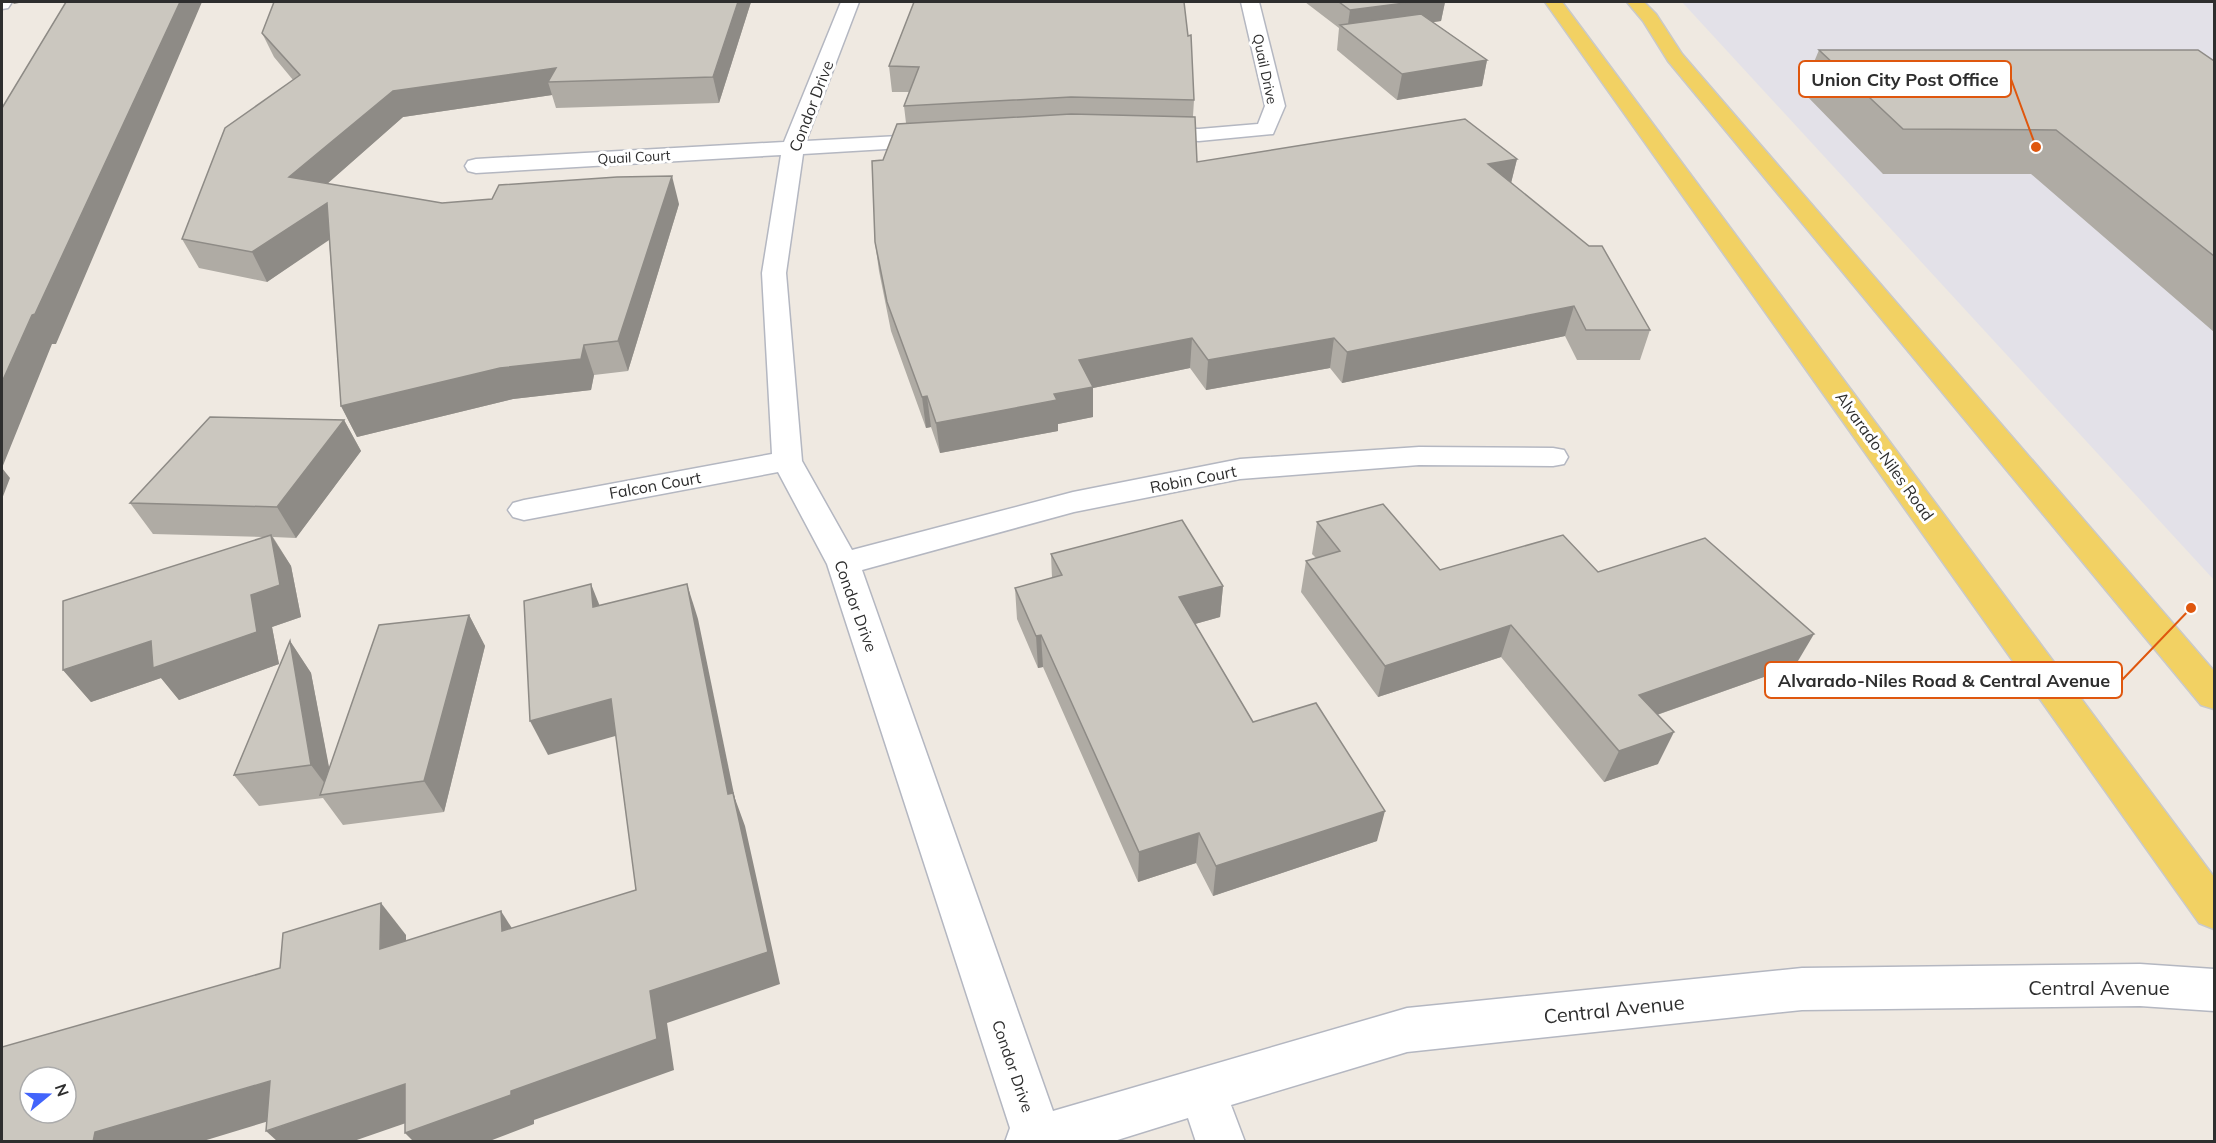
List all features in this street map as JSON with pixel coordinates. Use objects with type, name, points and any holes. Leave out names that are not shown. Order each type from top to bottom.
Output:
[{"type":"main road","name":"Alvarado-Niles Road","points":[[1554,2],[2214,910]]},
{"type":"main road","points":[[1635,2],[1687,71],[2214,694]]},
{"type":"street","name":"Condor Drive","points":[[849,2],[836,42],[793,147],[774,273],[787,461],[843,564],[1033,1140]]},
{"type":"street","name":"Quail Drive","points":[[1130,134],[1199,135],[1266,130],[1275,106],[1250,2]]},
{"type":"street","points":[[793,147],[955,139]]},
{"type":"street","name":"Quail Court","points":[[476,166],[793,147]]},
{"type":"street","name":"Robin Court","points":[[843,564],[1073,502],[1240,469],[1419,456],[1553,457]]},
{"type":"street","name":"Falcon Court","points":[[524,510],[787,461]]},
{"type":"street","name":"Central Avenue","points":[[1033,1140],[1407,1030],[1790,991],[2140,985],[2214,990]]},
{"type":"street","points":[[1202,1090],[1221,1142]]},
{"type":"shaded area","points":[[1682,2],[2214,2],[2214,580]]},
{"type":"building","points":[[66,2],[180,2],[2,382],[2,108]]},
{"type":"building","points":[[274,2],[738,2],[713,77],[548,82],[556,68],[393,91],[289,177],[442,203],[492,199],[499,185],[617,177],[672,176],[618,341],[584,345],[581,359],[500,368],[341,406],[327,203],[252,252],[182,239],[225,128],[300,75],[262,33]]},
{"type":"building","points":[[914,2],[1184,2],[1188,36],[1191,35],[1194,100],[1071,97],[904,106],[919,67],[889,66]]},
{"type":"building","points":[[1339,2],[1413,2],[1350,10]]},
{"type":"building","points":[[1421,14],[1487,60],[1402,74],[1340,25]]},
{"type":"building","points":[[1819,50],[2198,50],[2214,61],[2214,256],[2056,130],[1903,129]]},
{"type":"building","points":[[1071,114],[1195,117],[1197,162],[1465,119],[1517,159],[1488,164],[1589,246],[1602,246],[1650,330],[1586,330],[1574,306],[1347,352],[1334,338],[1208,360],[1192,338],[1079,360],[1093,387],[1054,394],[1057,400],[936,423],[927,396],[922,397],[887,302],[875,242],[872,161],[883,160],[897,124]]},
{"type":"building","points":[[210,417],[344,420],[277,507],[130,503]]},
{"type":"building","points":[[1383,504],[1440,570],[1563,535],[1598,572],[1705,538],[1814,634],[1639,695],[1674,732],[1619,751],[1511,625],[1385,666],[1306,561],[1340,551],[1317,522]]},
{"type":"building","points":[[1182,520],[1223,586],[1179,597],[1253,722],[1316,703],[1385,811],[1216,866],[1199,833],[1139,852],[1041,635],[1036,636],[1015,588],[1062,575],[1051,554]]},
{"type":"building","points":[[271,535],[280,585],[251,595],[257,632],[153,668],[151,641],[63,670],[63,601]]},
{"type":"building","points":[[591,584],[593,607],[687,584],[728,794],[733,793],[768,952],[650,991],[657,1039],[511,1091],[511,1095],[405,1133],[405,1084],[266,1131],[270,1081],[95,1132],[93,1142],[2,1142],[2,1047],[280,968],[283,933],[381,903],[380,949],[501,911],[502,931],[636,890],[611,699],[530,721],[524,601]]},
{"type":"building","points":[[469,615],[424,781],[320,795],[379,625]]},
{"type":"building","points":[[290,641],[311,765],[234,775]]},
{"type":"place","name":"Union City Post Office","points":[[2036,147]]},
{"type":"place","name":"Alvarado-Niles Road & Central Avenue","points":[[2191,608]]}]
